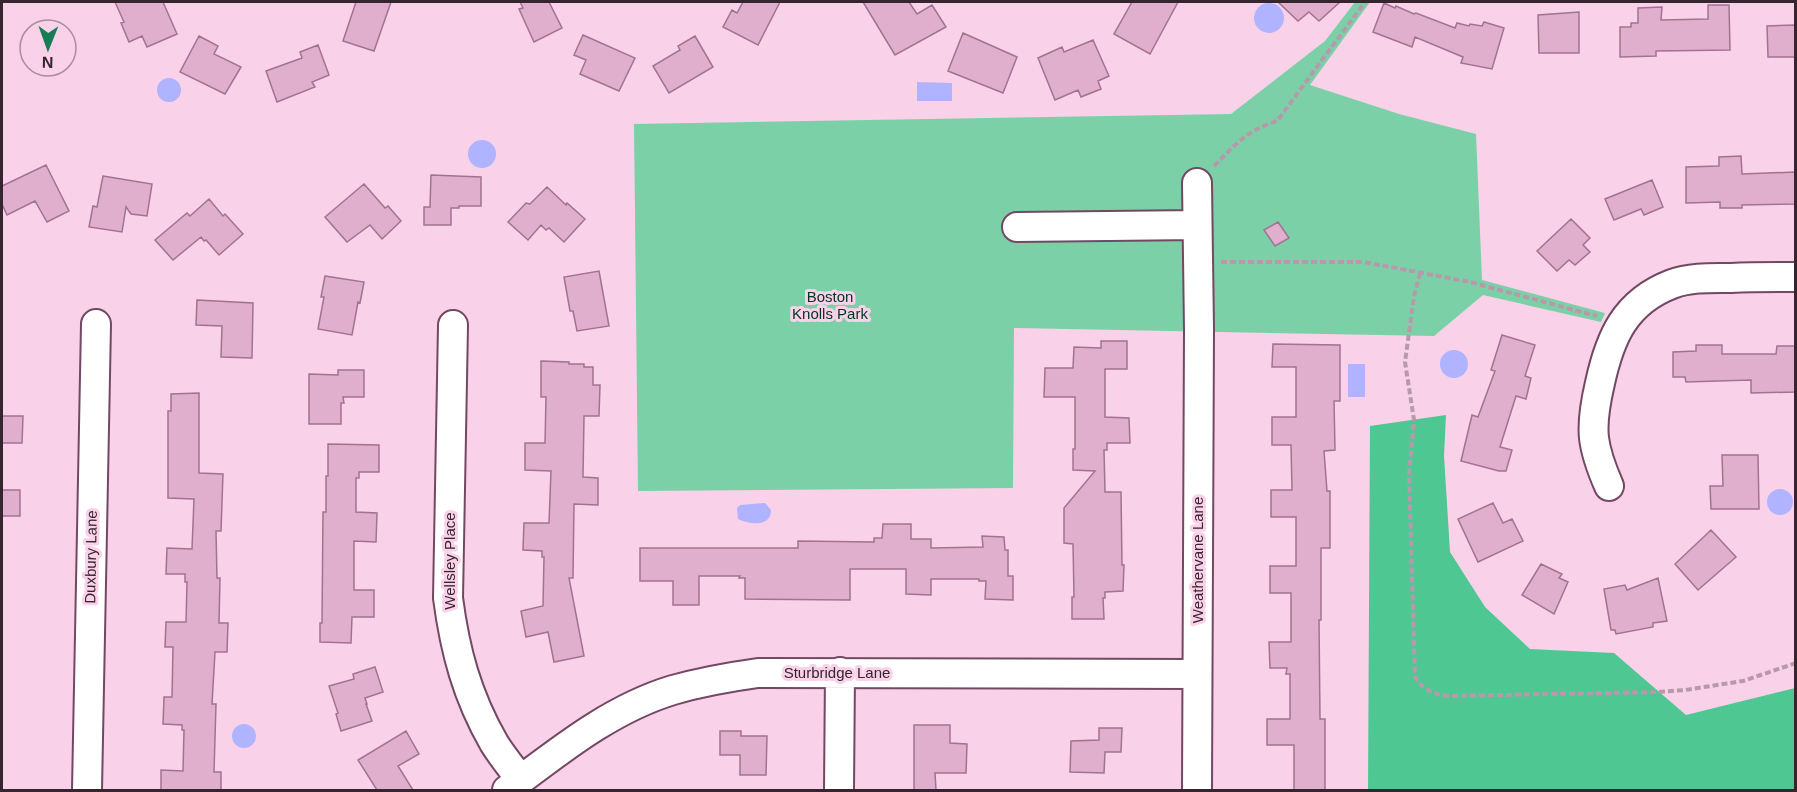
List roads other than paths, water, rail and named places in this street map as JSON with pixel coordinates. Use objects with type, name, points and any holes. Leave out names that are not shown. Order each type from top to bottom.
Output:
[{"type":"street","name":"Weathervane Lane","points":[[1197,183],[1199,330],[1197,790]]},
{"type":"street","points":[[1017,227],[1197,225]]},
{"type":"street","points":[[1609,486],[1599,464],[1594,437],[1596,402],[1605,359],[1615,334],[1621,322],[1636,305],[1674,283],[1697,278],[1796,277]]},
{"type":"street","name":"Duxbury Lane","points":[[87,790],[96,324]]},
{"type":"street","name":"Wellsley Place","points":[[453,325],[448,598],[453,637],[462,674],[476,710],[514,785]]},
{"type":"street","points":[[839,790],[840,672]]},
{"type":"street","name":"Sturbridge Lane","points":[[514,785],[584,734],[623,711],[670,691],[714,680],[759,673],[1197,674]]},
{"type":"water","points":[[1269,3],[1275,4],[1283,12],[1283,24],[1275,32],[1269,33],[1263,32],[1255,24],[1254,18],[1255,12],[1263,4]]},
{"type":"water","points":[[169,78],[178,81],[181,90],[178,99],[169,102],[160,99],[157,90],[160,81]]},
{"type":"water","points":[[917,82],[952,83],[952,101],[917,101]]},
{"type":"water","points":[[482,140],[492,144],[496,154],[492,164],[482,168],[472,164],[468,154],[472,144]]},
{"type":"water","points":[[1454,350],[1464,354],[1468,364],[1464,374],[1454,378],[1444,374],[1440,364],[1444,354]]},
{"type":"water","points":[[1348,364],[1365,364],[1365,397],[1348,397]]},
{"type":"water","points":[[1780,489],[1789,493],[1793,502],[1789,511],[1780,515],[1771,511],[1767,502],[1771,493]]},
{"type":"water","points":[[765,503],[771,510],[770,516],[764,522],[748,523],[738,519],[737,508],[740,505]]},
{"type":"water","points":[[244,724],[253,727],[256,736],[253,745],[244,748],[235,745],[232,736],[235,727]]},
{"type":"park label","name":"Boston Knolls Park","points":[[830,306]]}]
